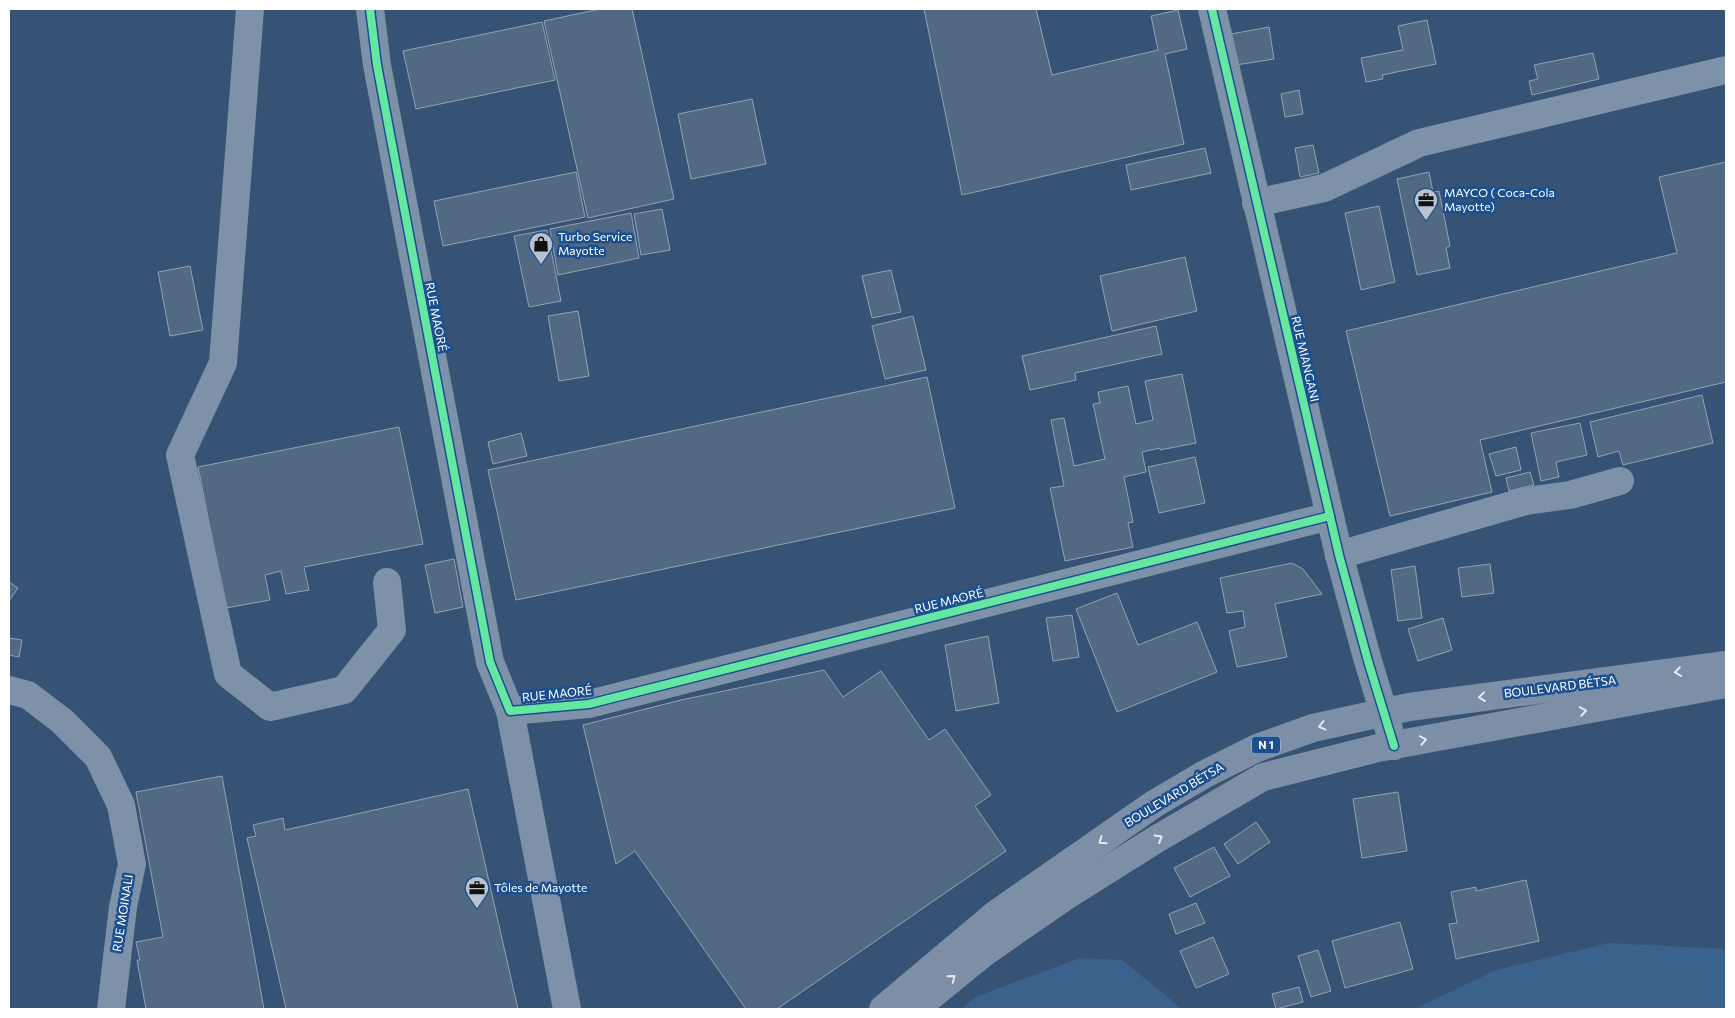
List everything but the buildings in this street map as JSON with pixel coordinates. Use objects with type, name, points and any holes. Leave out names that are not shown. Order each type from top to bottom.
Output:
[{"type":"main road","name":"BOULEVARD BÉTSA","points":[[883,1009],[996,914],[1154,804],[1206,774],[1257,748],[1314,728],[1384,711],[1726,665]]},
{"type":"main road","name":"BOULEVARD BÉTSA","points":[[915,1009],[985,952],[1063,898],[1155,840],[1263,777],[1394,746],[1726,684]]},
{"type":"main road","name":"N 1","points":[[1263,777],[1353,735],[1384,711]]},
{"type":"street","points":[[250,9],[222,363],[180,455],[228,674],[270,707],[344,690],[392,630],[387,582]]},
{"type":"street","name":"RUE MAORÉ","points":[[370,9],[377,65],[490,662],[510,711],[588,704],[1330,516]]},
{"type":"street","name":"RUE MIANGANI","points":[[1212,9],[1339,555],[1394,746]]},
{"type":"street","points":[[1256,203],[1324,188],[1419,143],[1726,70]]},
{"type":"street","points":[[1339,555],[1526,501],[1570,495],[1620,481]]},
{"type":"street","name":"RUE MOINALI","points":[[9,690],[28,695],[62,721],[98,758],[121,805],[132,864],[118,939],[111,1009]]},
{"type":"street","points":[[510,711],[567,1009]]},
{"type":"water","points":[[1609,943],[1726,949],[1726,1009],[1414,1009],[1496,970]]},
{"type":"water","points":[[1080,958],[1122,960],[1182,1009],[962,1009],[975,997]]},
{"type":"cycle path","points":[[370,9],[377,65],[490,662],[510,711],[589,704],[1330,516]]},
{"type":"cycle path","points":[[1212,9],[1339,555],[1394,746]]},
{"type":"place","name":"MAYCO ( Coca-Cola Mayotte)","points":[[1426,221]]},
{"type":"place","name":"Turbo Service Mayotte","points":[[541,265]]},
{"type":"place","name":"Tôles de Mayotte","points":[[477,909]]}]
